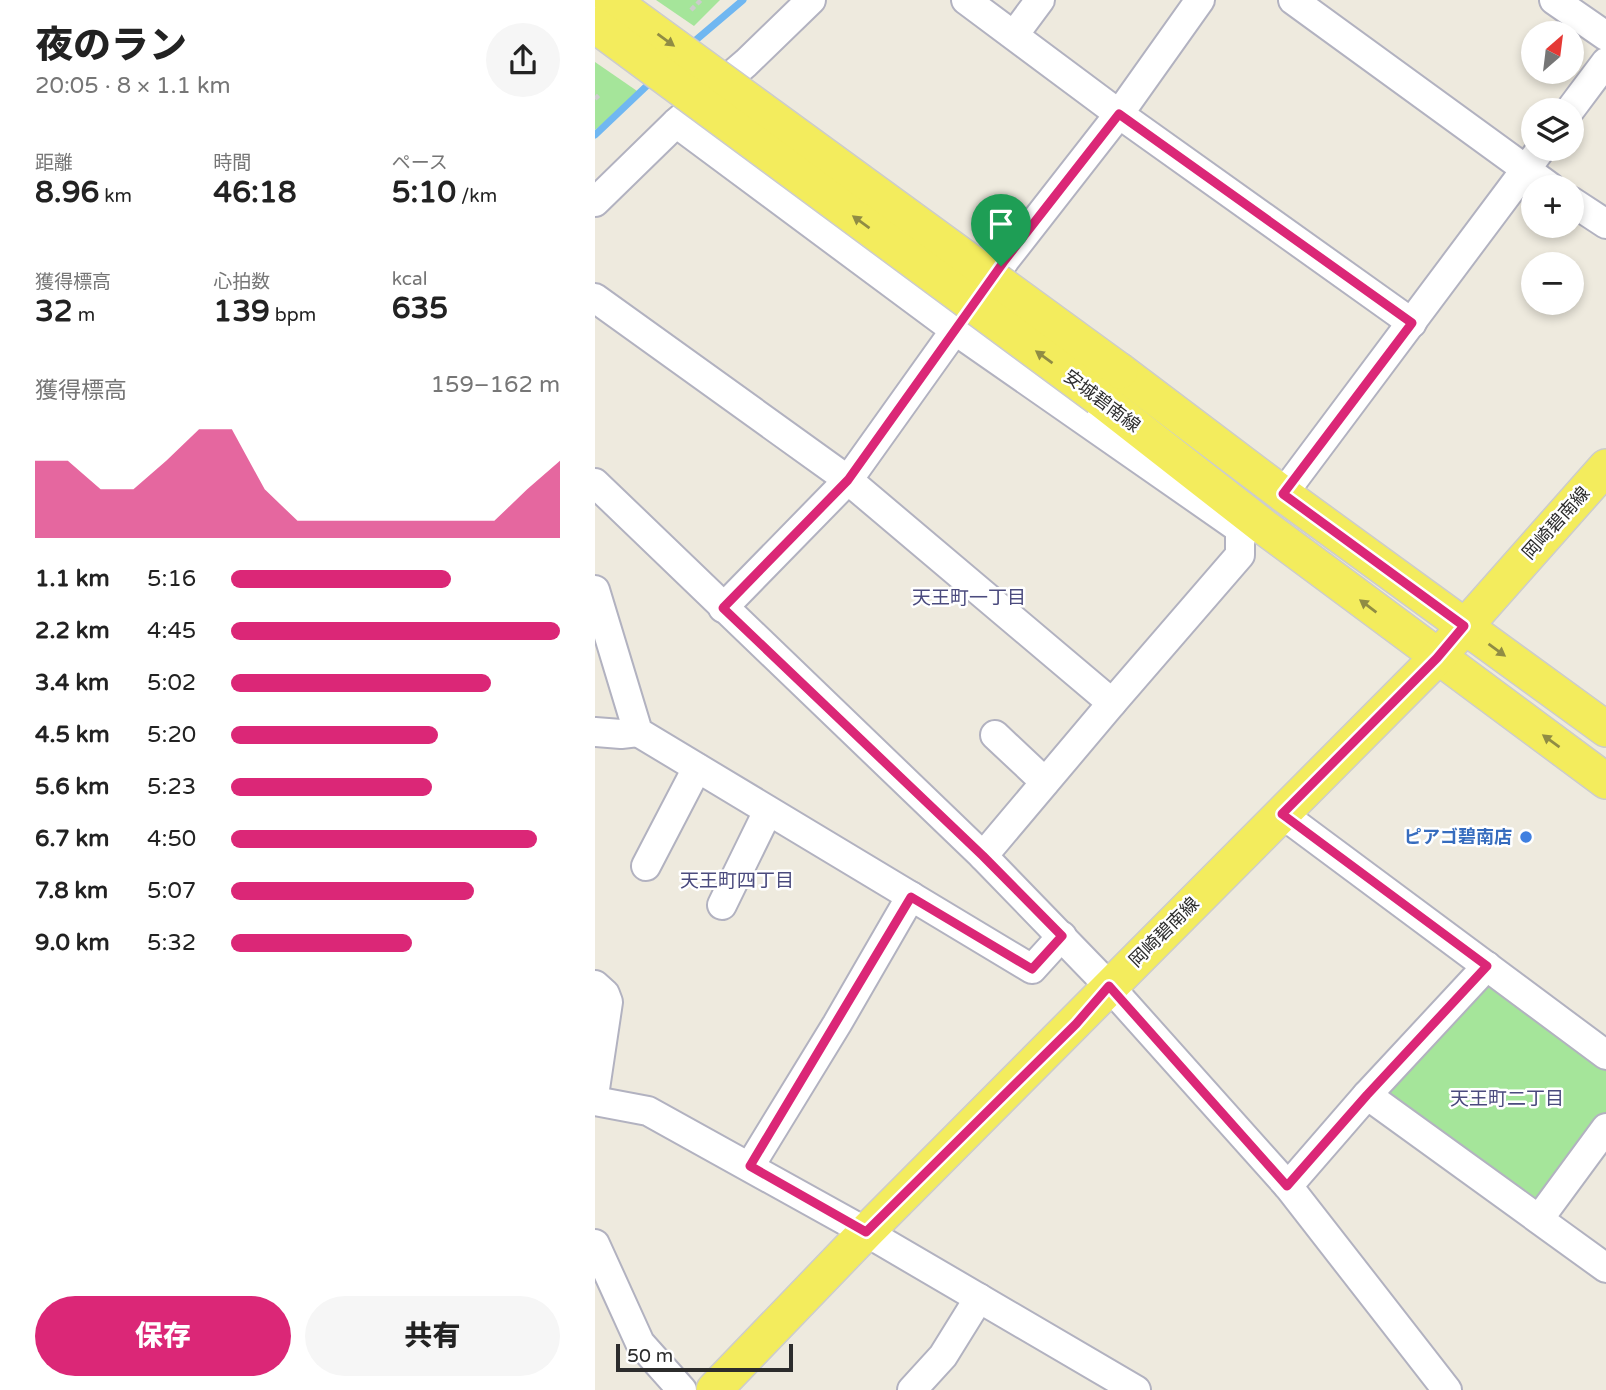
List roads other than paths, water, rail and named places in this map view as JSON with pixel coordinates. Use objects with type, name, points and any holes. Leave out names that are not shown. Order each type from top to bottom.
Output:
[{"type":"main road","name":"安城碧南線","points":[[611,0],[1109,384],[1252,528],[1606,781]]},
{"type":"main road","name":"安城碧南線","points":[[595,25],[1109,384],[1227,452],[1606,729]]},
{"type":"main road","name":"岡崎碧南線","points":[[714,1390],[866,1232],[1076,1024],[1109,986],[1437,658],[1606,467]]},
{"type":"street","points":[[595,202],[676,122],[735,72],[811,0]]},
{"type":"street","points":[[966,0],[1119,114],[1412,323]]},
{"type":"street","points":[[1014,35],[1040,0]]},
{"type":"street","points":[[723,608],[848,480],[1001,266],[1119,114],[1200,0]]},
{"type":"street","points":[[1293,0],[1521,152]]},
{"type":"street","points":[[1554,0],[1606,36]]},
{"type":"street","points":[[1579,98],[1606,61]]},
{"type":"street","points":[[735,72],[1216,422],[1223,429],[1227,452]]},
{"type":"street","points":[[676,122],[956,331],[1252,528],[1240,555],[983,856]]},
{"type":"street","points":[[1283,494],[1532,161]]},
{"type":"street","points":[[1584,209],[1606,223]]},
{"type":"street","points":[[595,298],[848,480],[1112,703]]},
{"type":"street","points":[[595,484],[983,856],[1062,936],[1287,1186],[1447,1390]]},
{"type":"street","points":[[595,590],[638,732]]},
{"type":"street","points":[[595,732],[638,732],[1032,969],[1062,936]]},
{"type":"street","points":[[995,736],[1045,782]]},
{"type":"street","points":[[646,866],[697,768]]},
{"type":"street","points":[[722,905],[768,811]]},
{"type":"street","points":[[1282,814],[1606,1055]]},
{"type":"street","points":[[750,1166],[911,897]]},
{"type":"street","points":[[1287,1186],[1487,966]]},
{"type":"street","points":[[595,985],[605,994],[608,1002],[595,1089]]},
{"type":"street","points":[[1367,1095],[1606,1268]]},
{"type":"street","points":[[595,1101],[648,1111],[866,1232],[1136,1390]]},
{"type":"street","points":[[1539,1219],[1606,1128]]},
{"type":"street","points":[[595,1244],[640,1343],[682,1390]]},
{"type":"street","points":[[912,1390],[943,1356],[979,1298]]},
{"type":"waterway","points":[[690,45],[743,0]]},
{"type":"waterway","points":[[595,135],[654,79]]},
{"type":"place","name":"ピアゴ碧南店","points":[[1526,837]]},
{"type":"district","name":"天王町一丁目","points":[[969,597]]},
{"type":"district","name":"天王町四丁目","points":[[737,880]]},
{"type":"district","name":"天王町二丁目","points":[[1507,1098]]}]
